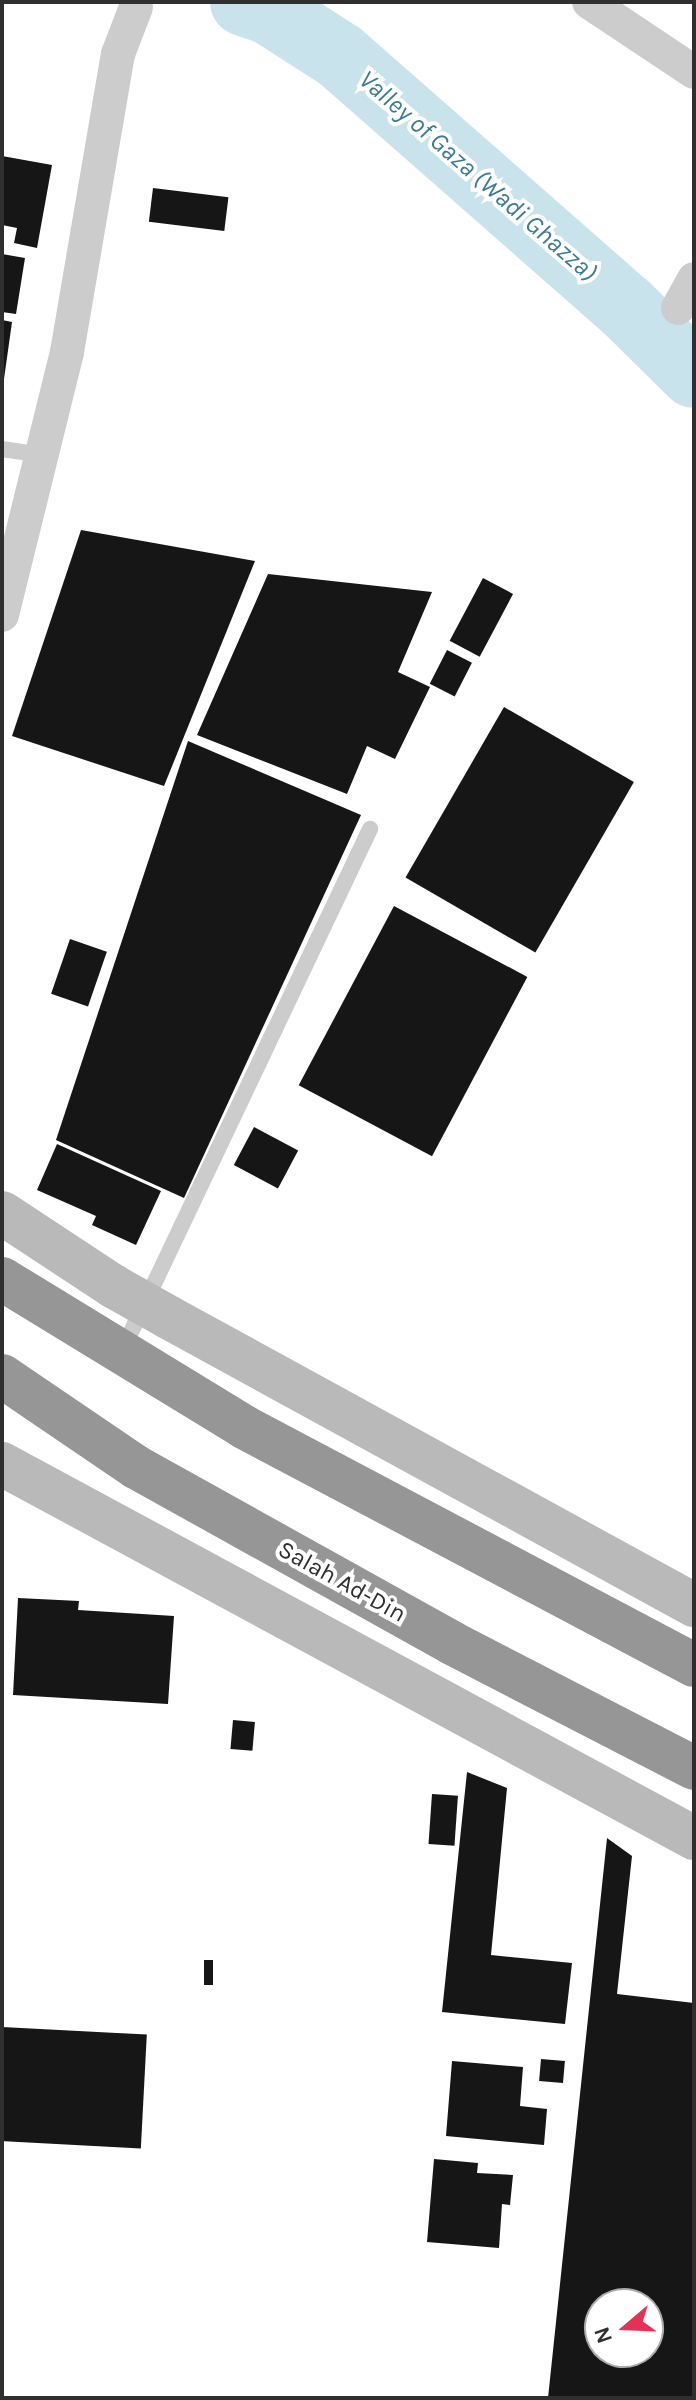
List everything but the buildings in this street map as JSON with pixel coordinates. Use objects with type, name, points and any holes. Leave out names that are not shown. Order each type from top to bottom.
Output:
[{"type":"highway","points":[[2,1279],[120,1354],[244,1427],[694,1665]]},
{"type":"highway","name":"Salah Ad-Din","points":[[2,1376],[136,1467],[452,1643],[694,1768]]},
{"type":"main road","points":[[2,1213],[113,1286],[694,1605]]},
{"type":"main road","points":[[2,1464],[694,1838]]},
{"type":"street","points":[[589,2],[694,72]]},
{"type":"street","points":[[2,615],[67,352],[103,121],[118,54],[138,5]]},
{"type":"lane","points":[[2,449],[42,455]]},
{"type":"lane","points":[[120,1354],[370,829]]},
{"type":"waterway","name":"Valley of Gaza (Wadi Ghazza)","points":[[244,2],[270,11],[340,56],[626,307],[694,374]]}]
